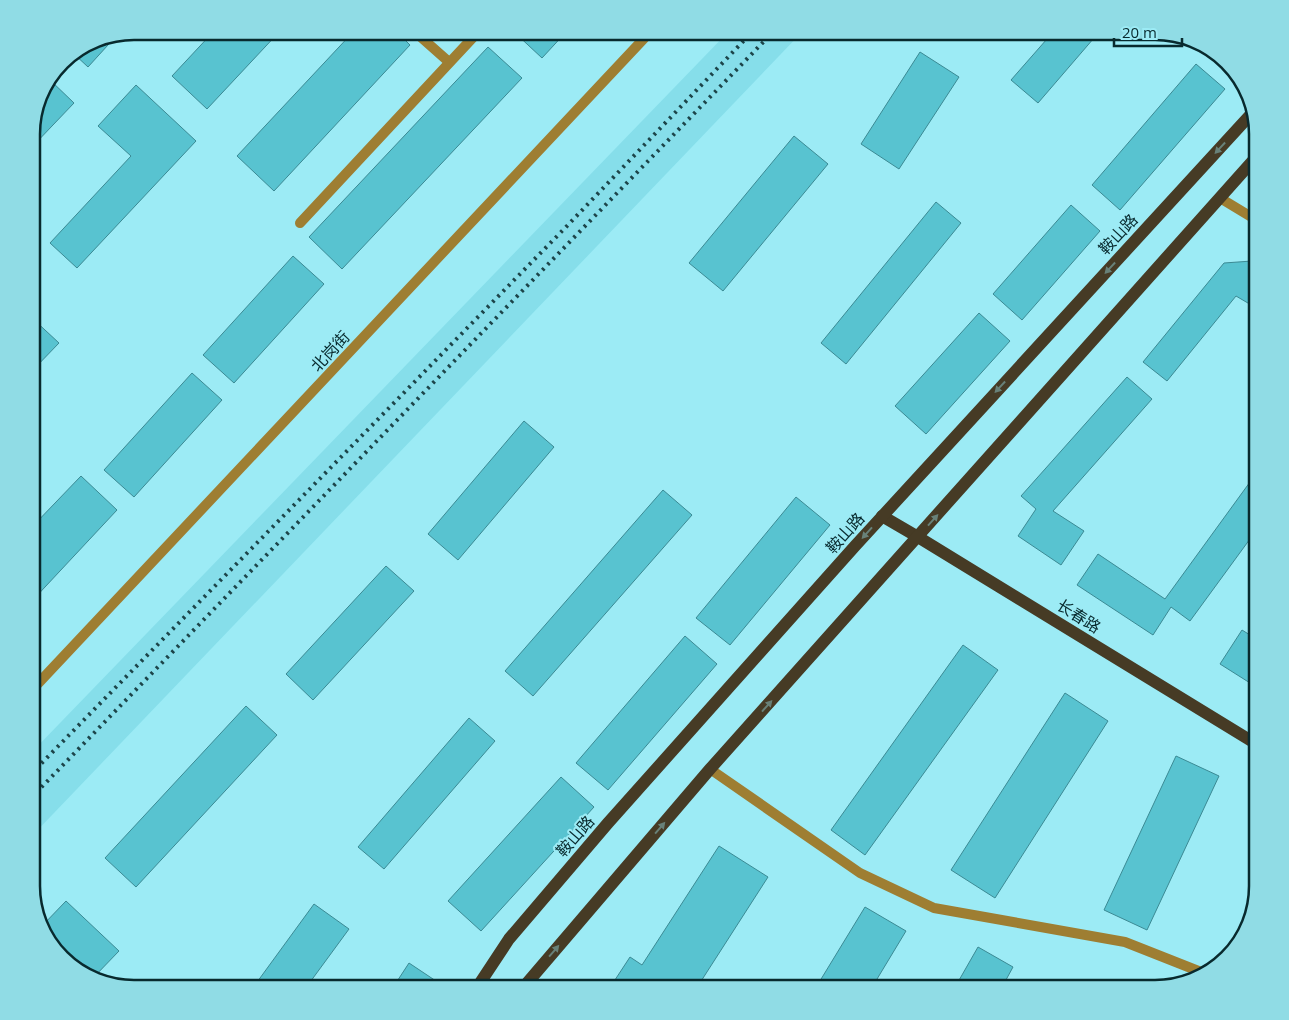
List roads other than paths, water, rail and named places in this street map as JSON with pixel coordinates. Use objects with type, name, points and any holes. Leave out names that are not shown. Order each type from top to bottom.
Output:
[{"type":"main road","name":"鞍山路","points":[[482,980],[515,932],[608,823],[882,516],[1247,118]]},
{"type":"main road","points":[[530,980],[710,769],[1249,165]]},
{"type":"main road","name":"长春路","points":[[882,516],[1249,739]]},
{"type":"street","points":[[424,40],[449,62]]},
{"type":"street","points":[[300,223],[470,40]]},
{"type":"street","name":"北岗街","points":[[40,682],[642,40]]},
{"type":"street","points":[[1220,198],[1249,216]]},
{"type":"street","points":[[710,769],[860,873],[934,908],[1125,942],[1196,970]]},
{"type":"railway","points":[[40,765],[566,227],[744,40]]},
{"type":"railway","points":[[40,789],[765,40]]}]
